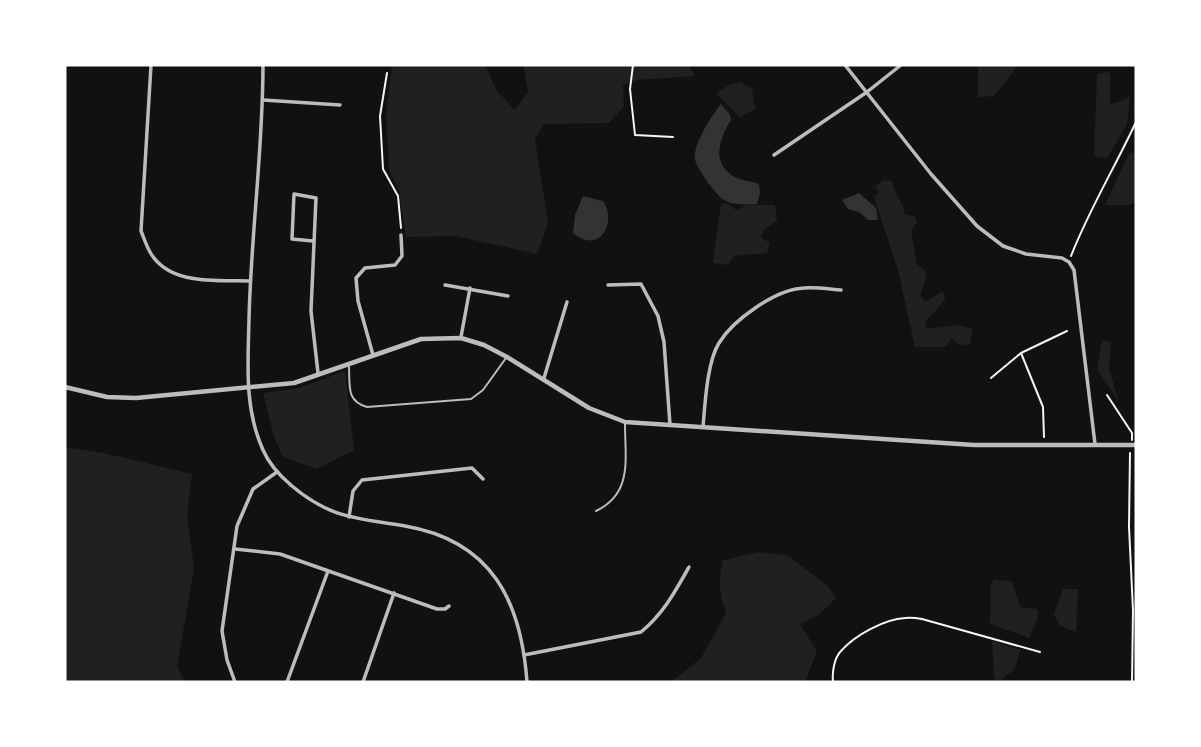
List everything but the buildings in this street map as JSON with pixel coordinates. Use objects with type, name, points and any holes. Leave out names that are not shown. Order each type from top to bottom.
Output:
[{"type":"street","points":[[151,65],[141,231],[150,253],[167,270],[196,279],[250,281]]},
{"type":"street","points":[[263,65],[263,100],[250,281],[247,388],[253,424],[264,453],[277,472],[323,509],[349,517],[433,533],[461,545],[479,559],[510,600],[521,632],[527,682]]},
{"type":"street","points":[[845,65],[931,174],[977,226],[1003,246],[1026,254],[1062,258],[1069,262],[1074,270],[1095,445]]},
{"type":"street","points":[[774,155],[867,92],[901,65]]},
{"type":"street","points":[[263,100],[340,105]]},
{"type":"street","points":[[313,241],[292,239],[294,194],[316,198],[311,311],[318,373]]},
{"type":"street","points":[[373,355],[358,301],[356,278],[365,268],[395,265],[402,256],[401,235]]},
{"type":"street","points":[[608,285],[641,284],[658,316],[664,342],[670,425]]},
{"type":"street","points":[[445,285],[508,296]]},
{"type":"street","points":[[461,338],[470,288]]},
{"type":"street","points":[[703,428],[706,385],[719,343],[746,314],[776,296],[802,288],[842,290]]},
{"type":"street","points":[[544,378],[567,302]]},
{"type":"street","points":[[65,387],[107,397],[136,398],[294,383],[421,339],[461,338],[484,345],[508,357],[589,408],[625,422],[974,445],[1134,446]]},
{"type":"street","points":[[349,517],[353,491],[362,480],[472,468],[483,479]]},
{"type":"street","points":[[235,682],[227,660],[222,631],[237,526],[253,489],[277,472]]},
{"type":"street","points":[[235,549],[280,554],[437,609],[449,606]]},
{"type":"street","points":[[524,655],[641,632],[665,609],[689,567]]},
{"type":"street","points":[[288,682],[328,571]]},
{"type":"street","points":[[363,682],[394,593]]},
{"type":"lane","points":[[348,363],[351,398],[357,404],[367,407],[471,399],[482,390],[508,357]]},
{"type":"lane","points":[[596,512],[610,505],[626,474],[625,422]]},
{"type":"path","points":[[633,65],[630,89],[635,135],[673,137]]},
{"type":"path","points":[[387,73],[380,116],[383,169],[398,196],[401,235]]},
{"type":"path","points":[[1069,262],[1084,223],[1110,178],[1136,122]]},
{"type":"path","points":[[991,378],[1021,353],[1067,331]]},
{"type":"path","points":[[1021,353],[1043,407],[1045,445]]},
{"type":"path","points":[[1107,395],[1132,433],[1134,446],[1129,527],[1133,610],[1132,682]]},
{"type":"path","points":[[833,682],[832,674],[839,652],[886,622],[904,618],[922,619],[1040,652]]},
{"type":"shaded area","points":[[392,65],[485,65],[497,91],[515,110],[528,92],[523,65],[689,65],[695,76],[637,80],[623,85],[624,106],[609,123],[544,124],[535,139],[548,223],[537,254],[456,236],[406,237],[399,191],[389,170],[386,113]]},
{"type":"shaded area","points":[[978,65],[1019,65],[994,96],[978,97]]},
{"type":"shaded area","points":[[1110,72],[1110,105],[1130,97],[1127,124],[1107,158],[1094,156],[1097,74]]},
{"type":"shaded area","points":[[740,82],[752,89],[755,109],[740,117],[716,94],[729,85]]},
{"type":"shaded area","points":[[721,104],[731,120],[723,135],[720,159],[728,173],[759,184],[757,204],[735,204],[724,200],[716,193],[696,163],[695,153],[700,138]]},
{"type":"shaded area","points":[[1130,152],[1136,154],[1136,202],[1129,205],[1105,205]]},
{"type":"shaded area","points":[[884,180],[892,181],[905,214],[915,217],[917,222],[911,231],[917,264],[925,271],[926,279],[920,296],[926,302],[943,291],[945,300],[925,322],[926,329],[958,325],[973,329],[970,344],[960,345],[951,338],[946,347],[915,347],[898,270],[874,197],[879,192],[875,186]]},
{"type":"shaded area","points":[[859,193],[876,208],[878,220],[868,220],[859,212],[848,209],[842,200]]},
{"type":"shaded area","points":[[583,196],[603,201],[607,210],[607,227],[598,238],[591,240],[582,239],[573,233],[575,215]]},
{"type":"shaded area","points":[[721,203],[729,204],[736,210],[747,205],[775,205],[777,220],[763,231],[761,237],[770,243],[767,253],[734,256],[728,265],[713,263]]},
{"type":"shaded area","points":[[1102,340],[1111,342],[1109,369],[1119,402],[1097,369]]},
{"type":"shaded area","points":[[345,371],[354,450],[317,469],[283,457],[274,437],[263,393],[299,388]]},
{"type":"shaded area","points":[[65,447],[104,453],[192,474],[187,514],[194,569],[177,667],[185,682],[65,682]]},
{"type":"shaded area","points":[[758,552],[787,555],[827,585],[836,598],[820,614],[800,624],[817,651],[805,682],[671,682],[701,658],[726,613],[720,587],[723,560]]},
{"type":"shaded area","points":[[994,580],[1012,581],[1020,607],[1037,609],[1038,618],[1029,638],[990,624],[991,584]]},
{"type":"shaded area","points":[[1063,589],[1078,589],[1076,632],[1060,626],[1054,614]]},
{"type":"shaded area","points":[[992,641],[1020,650],[1015,669],[998,682],[994,677]]}]
